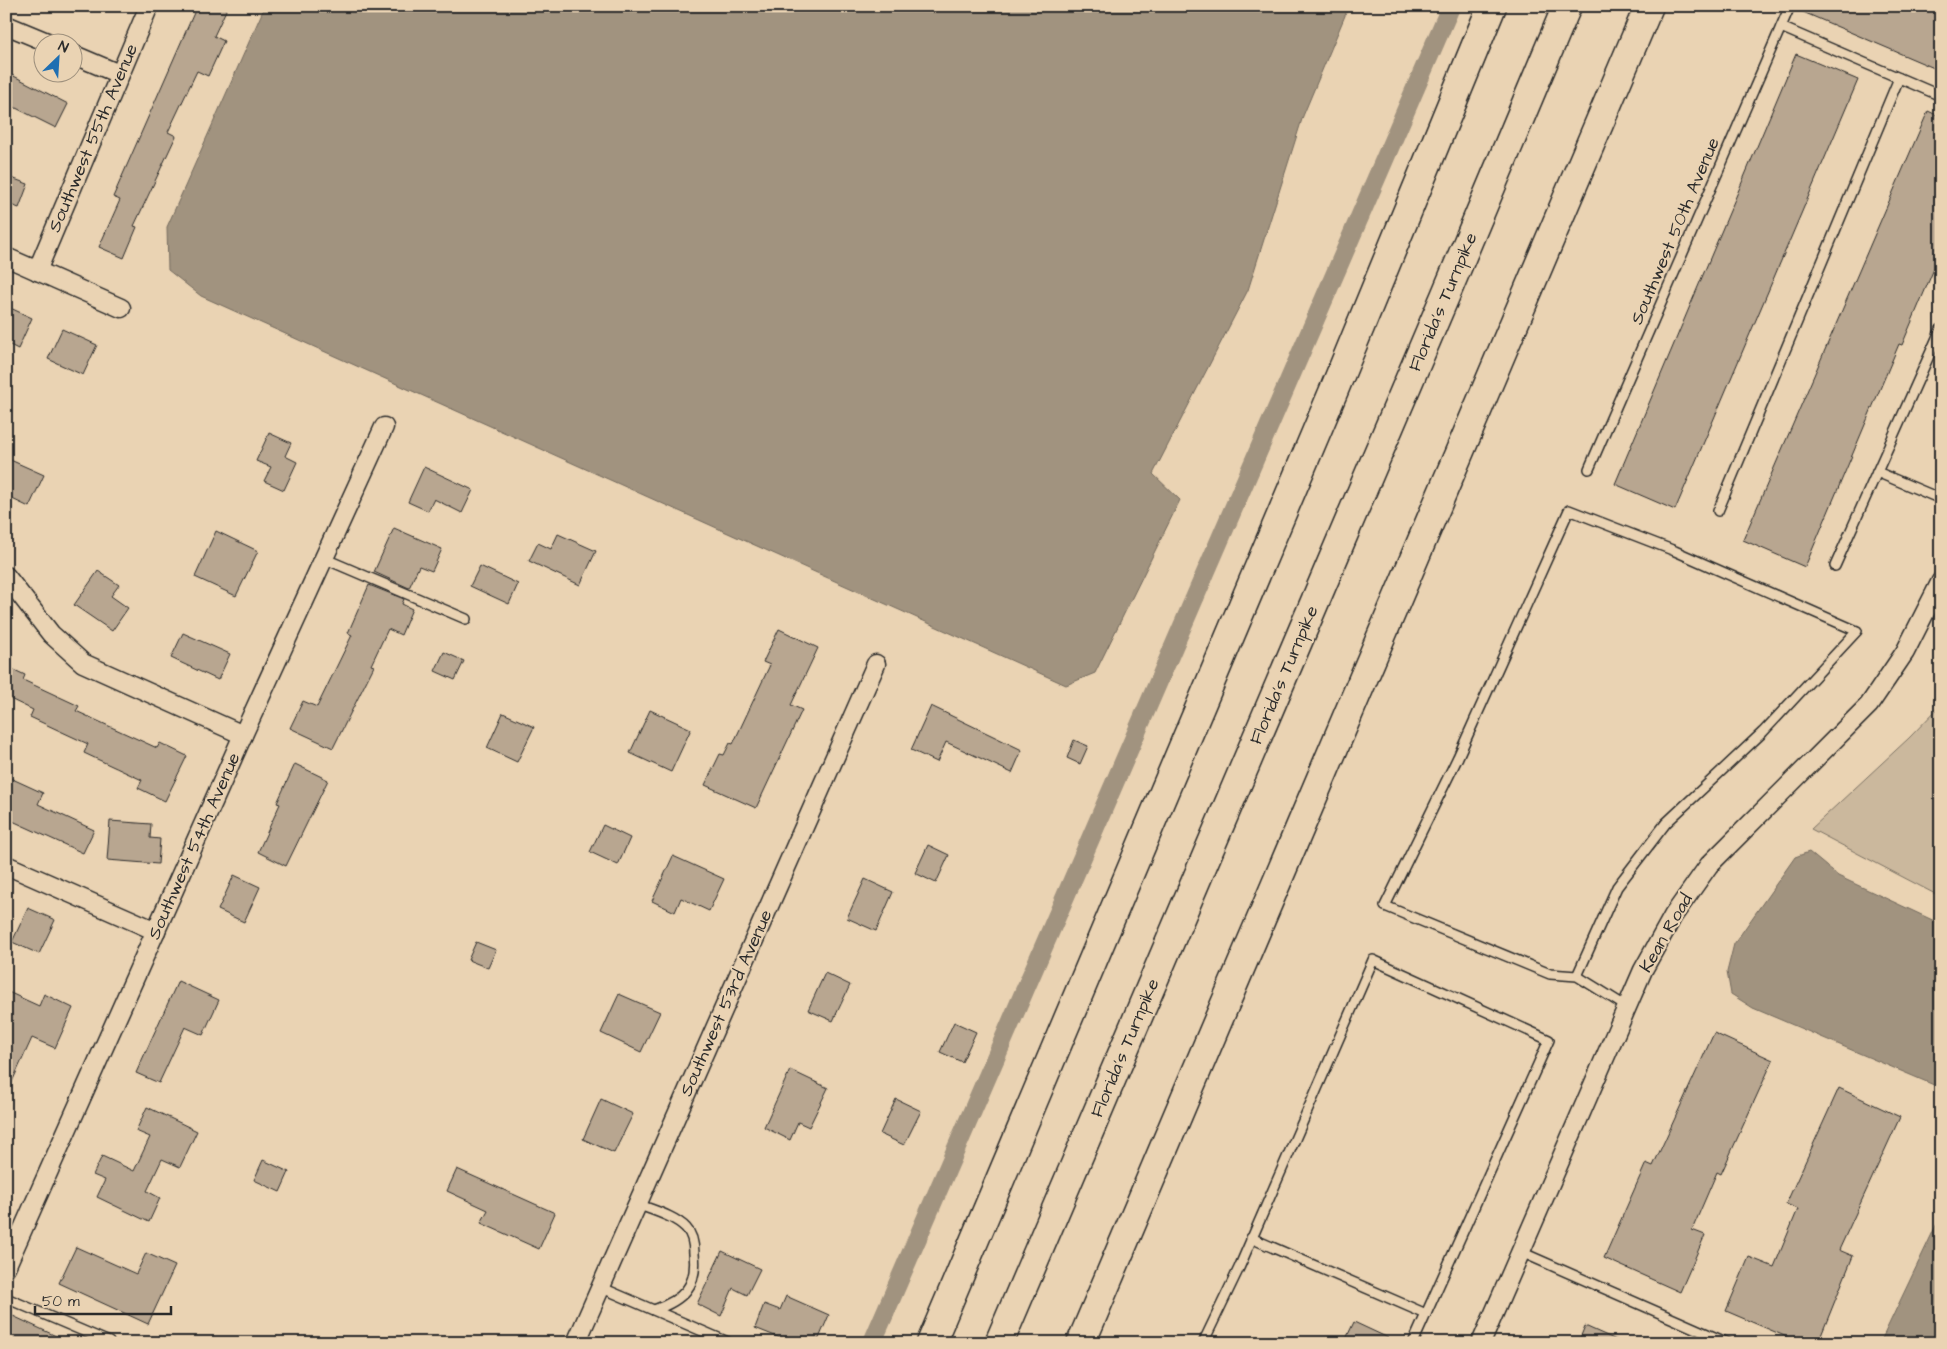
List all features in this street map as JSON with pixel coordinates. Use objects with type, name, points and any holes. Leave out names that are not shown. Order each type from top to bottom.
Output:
[{"type":"highway","points":[[931,1343],[1334,390],[1492,6]]},
{"type":"highway","name":"Florida's Turnpike","points":[[999,1343],[1567,6]]},
{"type":"highway","points":[[1081,1343],[1649,6]]},
{"type":"street","name":"Southwest 55th Avenue","points":[[37,270],[148,6]]},
{"type":"street","points":[[6,25],[32,36]]},
{"type":"street","points":[[82,58],[119,74]]},
{"type":"street","points":[[6,257],[122,308]]},
{"type":"street","name":"Southwest 54th Avenue","points":[[6,1267],[243,735],[384,427]]},
{"type":"street","points":[[6,576],[51,634],[83,663],[243,735]]},
{"type":"street","name":"Kean Road","points":[[1481,1343],[1642,970],[1673,916],[1708,864],[1869,704],[1905,652],[1941,581]]},
{"type":"street","name":"Southwest 53rd Avenue","points":[[576,1343],[876,664]]},
{"type":"street","points":[[6,865],[156,932]]},
{"type":"lane","name":"Southwest 50th Avenue","points":[[1589,470],[1790,6]]},
{"type":"lane","points":[[1781,26],[1941,96]]},
{"type":"lane","points":[[1718,511],[1898,78]]},
{"type":"lane","points":[[1835,566],[1941,330]]},
{"type":"lane","points":[[1877,472],[1941,499]]},
{"type":"lane","points":[[1577,976],[1617,887],[1666,823],[1764,732],[1857,631],[1675,551],[1569,510],[1458,757],[1385,906],[1550,974],[1577,976],[1627,1007]]},
{"type":"lane","points":[[323,558],[466,619]]},
{"type":"lane","points":[[1203,1343],[1252,1238],[1374,960],[1549,1040],[1413,1343]]},
{"type":"lane","points":[[637,1204],[677,1221],[687,1229],[693,1244],[696,1268],[689,1289],[672,1303],[654,1310]]},
{"type":"lane","points":[[1252,1238],[1426,1314]]},
{"type":"lane","points":[[1521,1252],[1728,1343]]},
{"type":"lane","points":[[600,1287],[730,1343]]},
{"type":"lane","points":[[6,1298],[109,1342]]},
{"type":"shaded area","points":[[265,6],[1349,6],[1303,116],[1248,290],[1153,474],[1180,500],[1095,673],[1066,685],[201,296],[168,270],[167,227]]},
{"type":"shaded area","points":[[1941,705],[1941,897],[1811,829],[1909,738]]},
{"type":"shaded area","points":[[1809,852],[1838,876],[1941,924],[1941,1088],[1753,1008],[1731,994],[1727,972],[1734,944],[1795,857]]},
{"type":"shaded area","points":[[1941,1215],[1941,1343],[1880,1343]]},
{"type":"building","points":[[197,6],[228,6],[214,36],[224,41],[208,76],[197,71],[168,132],[176,136],[134,226],[137,227],[124,258],[99,247],[120,200],[113,197]]},
{"type":"building","points":[[1796,6],[1941,6],[1941,71],[1796,9]]},
{"type":"building","points":[[1796,54],[1858,80],[1675,510],[1615,484]]},
{"type":"building","points":[[6,72],[68,104],[56,128],[6,103]]},
{"type":"building","points":[[1928,111],[1941,117],[1941,252],[1902,345],[1899,344],[1805,567],[1743,540]]},
{"type":"building","points":[[6,176],[28,184],[19,208],[6,203]]},
{"type":"building","points":[[6,306],[32,318],[18,349],[6,343]]},
{"type":"building","points":[[62,329],[97,345],[83,375],[48,359]]},
{"type":"building","points":[[269,433],[291,443],[285,456],[297,462],[284,490],[264,481],[271,467],[256,461]]},
{"type":"building","points":[[6,458],[44,475],[29,507],[6,496]]},
{"type":"building","points":[[424,467],[473,490],[462,513],[434,499],[428,511],[408,502]]},
{"type":"building","points":[[394,528],[442,549],[432,571],[419,566],[409,588],[374,572]]},
{"type":"building","points":[[216,531],[258,551],[236,596],[195,577]]},
{"type":"building","points":[[558,534],[596,551],[580,585],[529,561],[538,543],[551,549]]},
{"type":"building","points":[[480,566],[518,584],[509,604],[470,586]]},
{"type":"building","points":[[98,571],[119,585],[111,596],[128,608],[112,631],[74,605]]},
{"type":"building","points":[[369,585],[404,599],[402,604],[412,609],[401,635],[388,629],[371,665],[374,666],[333,748],[290,728],[303,701],[317,707],[352,635],[348,633]]},
{"type":"building","points":[[779,629],[818,648],[791,705],[802,710],[756,808],[705,785],[720,754],[724,755],[730,743],[733,744],[770,665],[763,662]]},
{"type":"building","points":[[183,633],[230,654],[218,680],[171,658]]},
{"type":"building","points":[[444,652],[464,661],[455,680],[435,671]]},
{"type":"building","points":[[6,666],[25,675],[23,680],[79,706],[76,711],[157,748],[160,743],[187,756],[165,801],[138,788],[142,780],[84,753],[88,744],[30,717],[33,710],[6,697]]},
{"type":"building","points":[[931,706],[1022,750],[1012,773],[946,742],[937,762],[911,750]]},
{"type":"building","points":[[650,710],[691,729],[671,772],[630,753]]},
{"type":"building","points":[[503,713],[534,727],[517,762],[487,748]]},
{"type":"building","points":[[1074,740],[1088,746],[1080,764],[1067,758]]},
{"type":"building","points":[[295,764],[328,780],[286,866],[258,852],[280,804],[277,803]]},
{"type":"building","points":[[6,776],[43,793],[38,804],[94,830],[83,853],[6,818]]},
{"type":"building","points":[[110,821],[151,824],[150,838],[160,839],[158,864],[107,860]]},
{"type":"building","points":[[603,825],[630,838],[618,865],[590,852]]},
{"type":"building","points":[[928,845],[949,855],[936,883],[915,873]]},
{"type":"building","points":[[673,856],[724,879],[709,911],[681,898],[675,912],[652,901]]},
{"type":"building","points":[[234,875],[260,887],[244,922],[218,910]]},
{"type":"building","points":[[865,879],[893,892],[876,931],[847,918]]},
{"type":"building","points":[[28,908],[55,920],[39,954],[12,942]]},
{"type":"building","points":[[476,942],[496,950],[488,968],[468,960]]},
{"type":"building","points":[[825,973],[850,985],[833,1021],[808,1010]]},
{"type":"building","points":[[178,981],[219,1000],[203,1035],[185,1027],[159,1083],[136,1073]]},
{"type":"building","points":[[6,991],[39,1006],[44,994],[73,1008],[55,1048],[32,1038],[6,1095]]},
{"type":"building","points":[[619,994],[660,1012],[641,1052],[601,1033]]},
{"type":"building","points":[[954,1022],[976,1032],[962,1062],[940,1052]]},
{"type":"building","points":[[1714,1033],[1773,1060],[1721,1174],[1717,1172],[1692,1230],[1705,1235],[1680,1292],[1604,1258],[1646,1163],[1653,1166]]},
{"type":"building","points":[[790,1070],[828,1088],[809,1127],[798,1122],[790,1140],[764,1127]]},
{"type":"building","points":[[1839,1088],[1900,1117],[1839,1250],[1853,1256],[1818,1343],[1801,1343],[1726,1311],[1749,1257],[1774,1267],[1798,1209],[1786,1204]]},
{"type":"building","points":[[601,1099],[633,1114],[614,1153],[583,1139]]},
{"type":"building","points":[[896,1099],[921,1111],[904,1145],[880,1134]]},
{"type":"building","points":[[147,1107],[197,1131],[180,1167],[162,1159],[147,1191],[160,1198],[149,1222],[97,1197],[105,1180],[93,1175],[102,1156],[134,1171],[150,1137],[136,1131]]},
{"type":"building","points":[[263,1160],[289,1172],[280,1192],[254,1180]]},
{"type":"building","points":[[457,1169],[555,1213],[539,1249],[481,1223],[488,1210],[447,1191]]},
{"type":"building","points":[[76,1247],[136,1274],[146,1253],[175,1266],[148,1324],[59,1283]]},
{"type":"building","points":[[722,1251],[760,1269],[747,1295],[733,1288],[721,1316],[697,1304]]},
{"type":"building","points":[[786,1296],[829,1315],[817,1343],[778,1343],[780,1338],[755,1328],[764,1304],[780,1310]]},
{"type":"building","points":[[13,1316],[71,1343],[6,1343],[6,1330]]},
{"type":"building","points":[[1354,1322],[1399,1343],[1344,1343]]},
{"type":"building","points":[[1585,1326],[1623,1343],[1578,1343]]},
{"type":"waterway","points":[[872,1343],[1451,6]]}]
